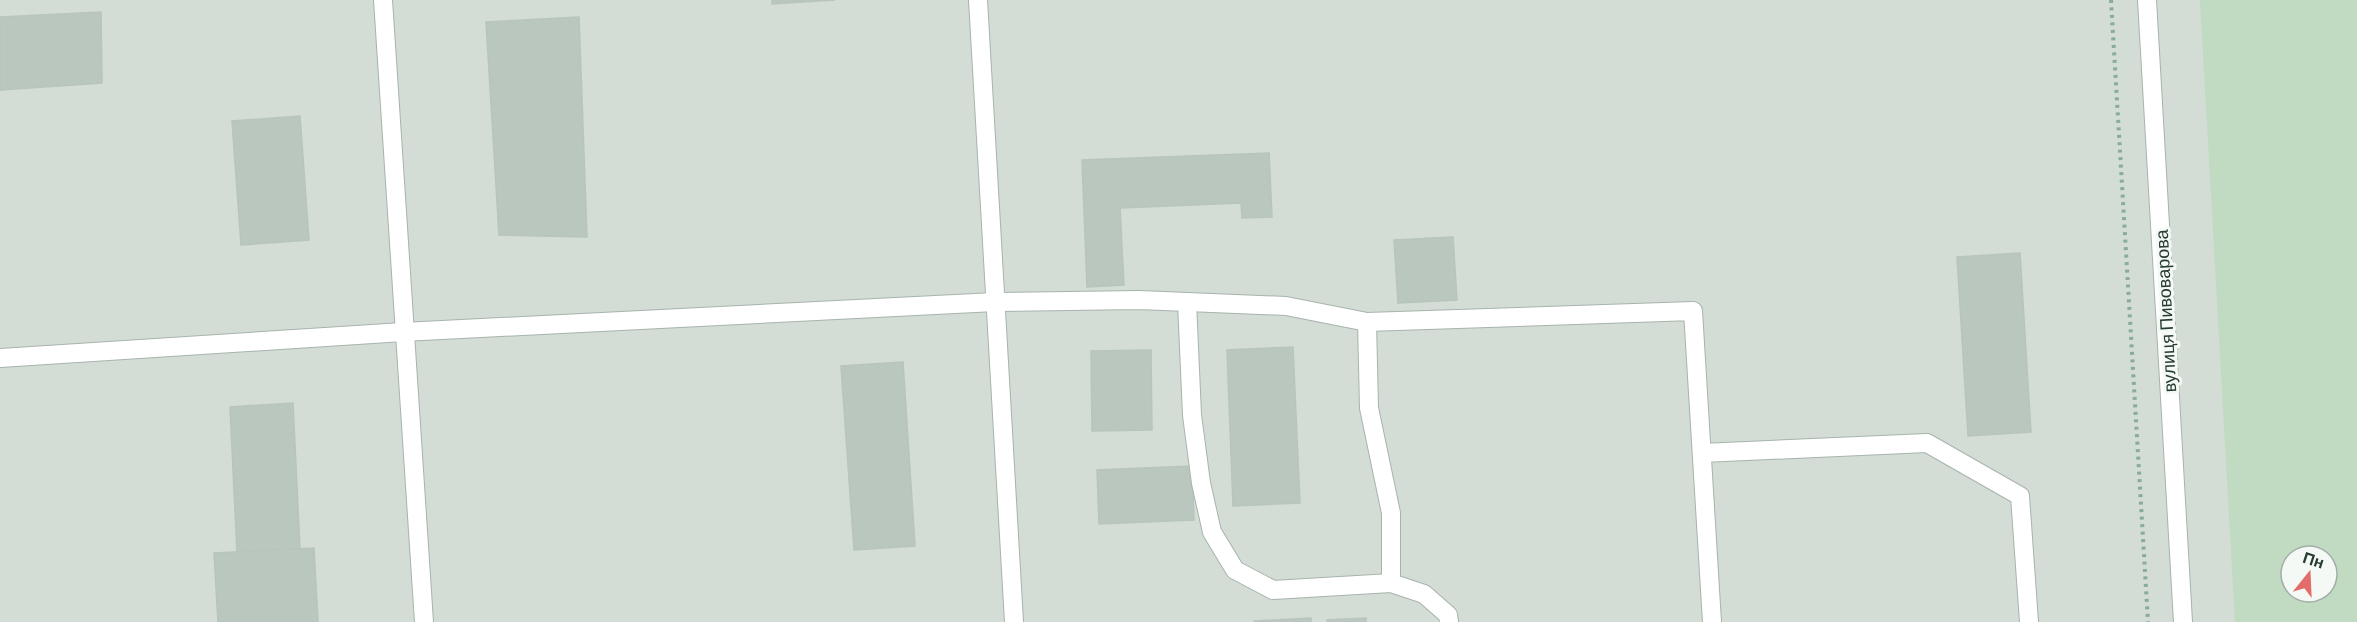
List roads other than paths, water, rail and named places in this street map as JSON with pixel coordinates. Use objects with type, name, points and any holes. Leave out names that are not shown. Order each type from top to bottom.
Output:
[{"type":"street","points":[[383,0],[403,332],[410,390],[424,622]]},
{"type":"street","points":[[978,0],[1014,622]]},
{"type":"street","name":"вулиця Пивоварова","points":[[2147,0],[2183,622]]},
{"type":"street","points":[[0,358],[403,332],[994,302],[1139,300],[1286,306],[1367,322],[1693,311],[1712,622]]},
{"type":"street","points":[[1187,302],[1192,415],[1201,483],[1212,532],[1235,570],[1273,590],[1390,583],[1424,594],[1448,615],[1449,622]]},
{"type":"street","points":[[1367,322],[1369,408],[1391,513],[1390,583]]},
{"type":"street","points":[[1702,453],[1927,443],[2020,496],[2029,622]]}]
